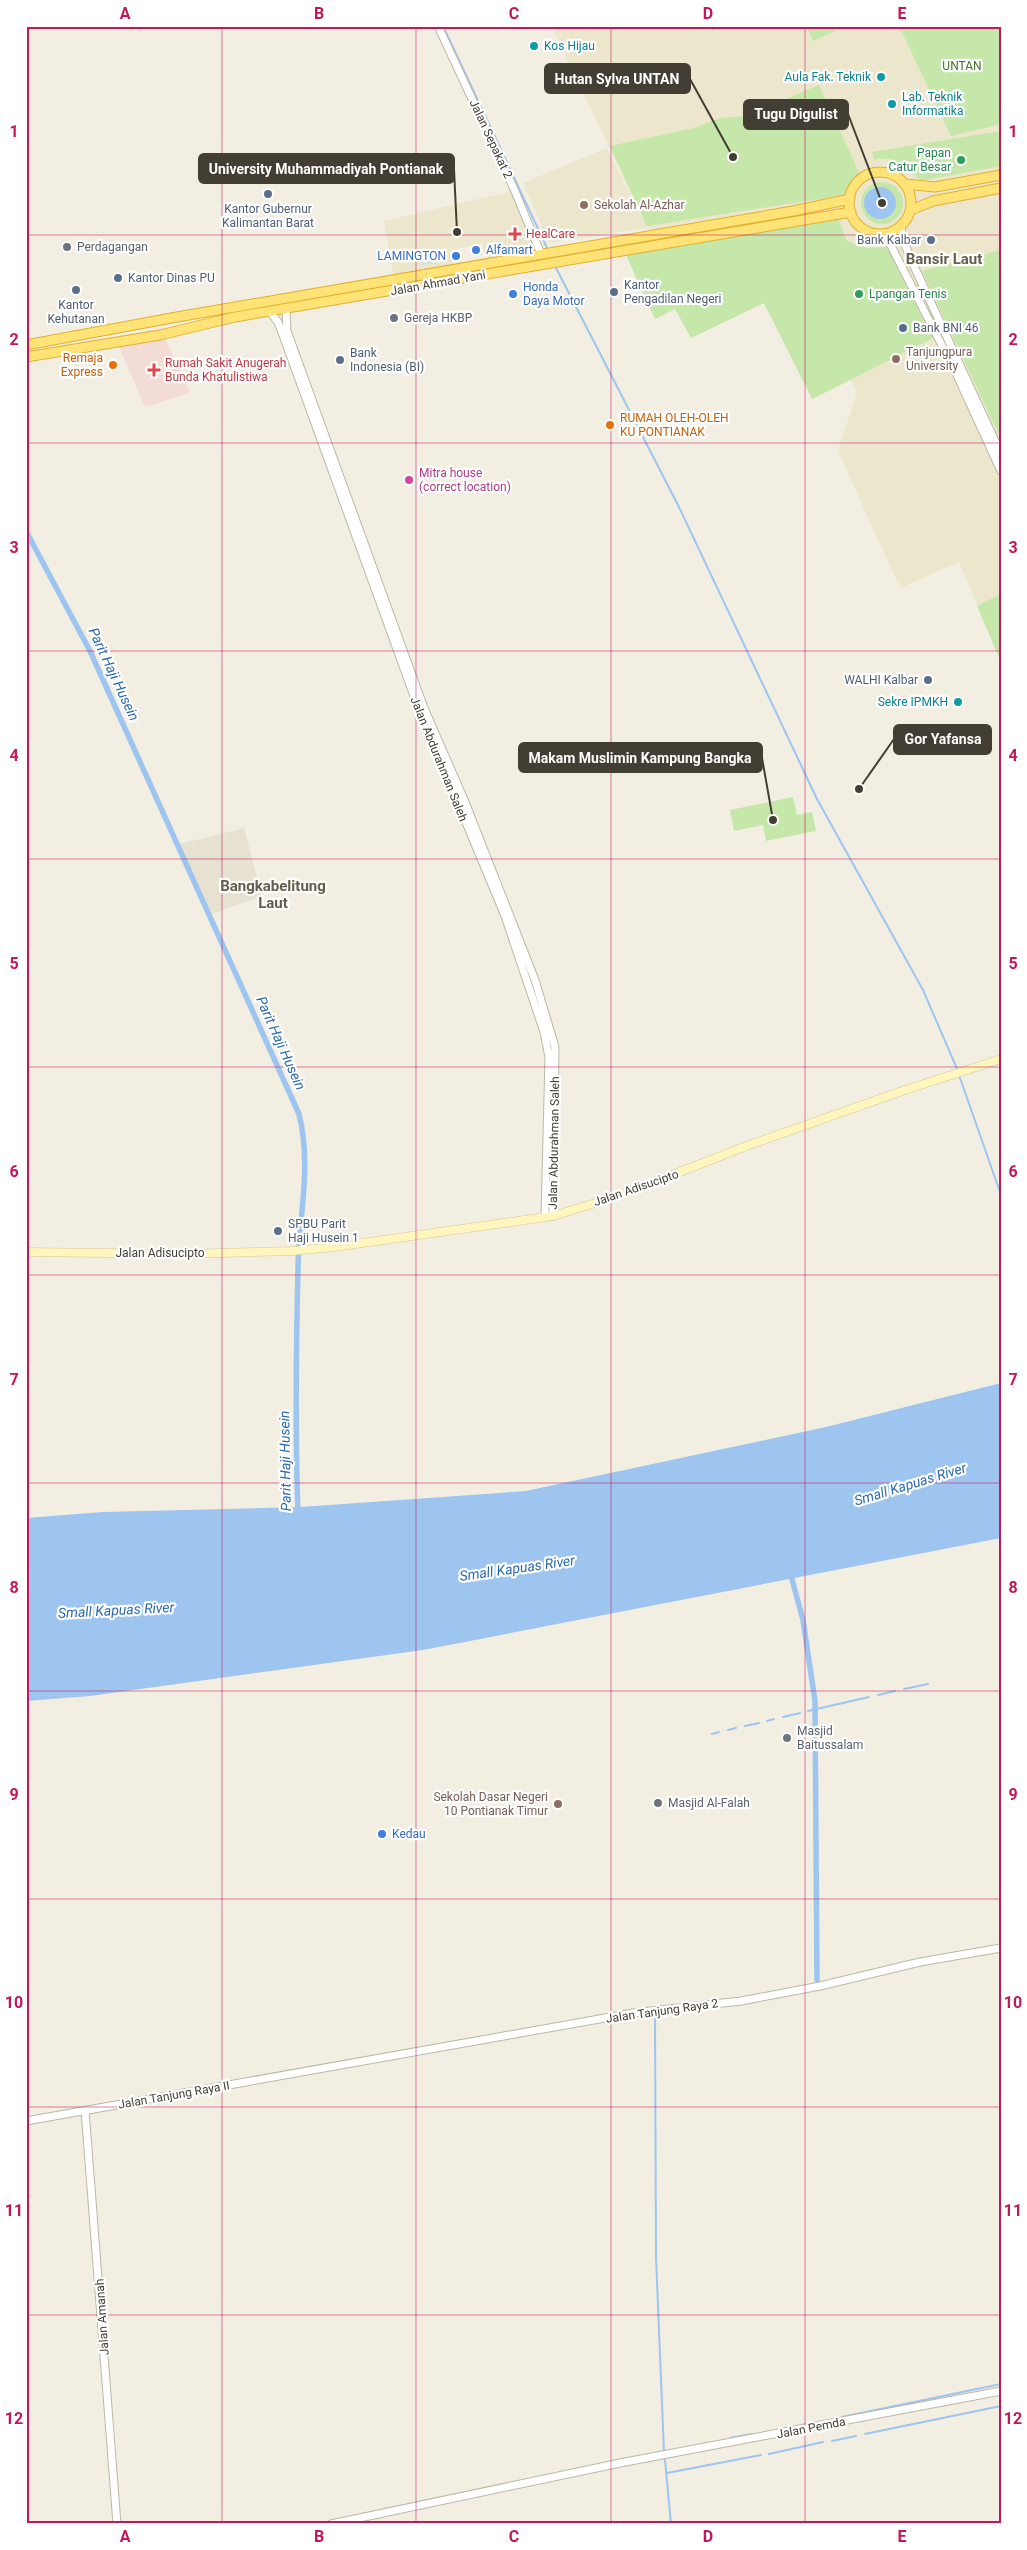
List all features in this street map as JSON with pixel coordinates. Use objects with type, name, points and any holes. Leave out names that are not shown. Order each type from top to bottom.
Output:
[{"type":"highway","points":[[905,184],[911,201],[911,210],[901,227],[885,234],[868,232],[854,220],[851,212],[850,198],[855,186],[870,173],[890,174],[905,184],[935,187],[1001,175]]},
{"type":"highway","points":[[911,210],[933,201],[1001,188]]},
{"type":"highway","name":"Jalan Ahmad Yani","points":[[26,345],[543,253],[793,211],[850,198]]},
{"type":"highway","name":"Jalan Ahmad Yani","points":[[26,357],[114,343],[286,309],[851,212]]},
{"type":"highway","points":[[499,261],[501,272]]},
{"type":"highway","points":[[112,330],[114,343]]},
{"type":"main road","name":"Jalan Adisucipto","points":[[26,1252],[186,1254],[294,1250],[549,1216],[618,1196],[749,1145],[1001,1059]]},
{"type":"street","name":"Jalan Sepakat 2","points":[[438,26],[543,253]]},
{"type":"street","points":[[901,227],[905,245],[959,372]]},
{"type":"street","points":[[885,234],[1001,454]]},
{"type":"street","name":"Jalan Abdurahman Saleh","points":[[286,309],[287,331],[293,354],[358,537],[439,746],[465,804],[524,960],[554,1048],[549,1216]]},
{"type":"street","name":"Jalan Abdurahman Saleh","points":[[270,312],[278,322],[293,354]]},
{"type":"street","points":[[966,386],[1001,471]]},
{"type":"street","name":"Jalan Tanjung Raya 2","points":[[322,2070],[633,2013],[741,2001],[820,1986],[920,1962],[1001,1948]]},
{"type":"street","name":"Jalan Tanjung Raya II","points":[[26,2121],[322,2070]]},
{"type":"street","name":"Jalan Amanah","points":[[85,2110],[117,2524]]},
{"type":"street","name":"Jalan Pemda","points":[[330,2524],[620,2463],[1001,2392]]},
{"type":"shaded area","name":"Tanjungpura University","points":[[552,26],[1001,26],[1001,662],[959,562],[900,588],[838,451],[857,392],[851,380],[812,399],[764,303],[691,338],[649,251],[648,230]]},
{"type":"shaded area","name":"Sekolah Al-Azhar","points":[[607,148],[647,228],[549,243],[523,183]]},
{"type":"shaded area","points":[[512,191],[536,250],[487,260],[482,243],[450,250],[453,265],[393,274],[384,221]]},
{"type":"shaded area","points":[[436,248],[439,263],[417,266],[415,251]]},
{"type":"shaded area","name":"Rumah Sakit Anugerah Bunda Khatulistiwa","points":[[164,336],[190,393],[145,407],[119,347]]},
{"type":"shaded area","points":[[244,828],[262,896],[212,914],[180,844]]},
{"type":"green space","points":[[807,26],[832,26],[835,31],[813,41]]},
{"type":"green space","name":"UNTAN","points":[[899,26],[1001,26],[1001,124],[951,136]]},
{"type":"green space","points":[[819,85],[857,168],[854,171],[858,169],[855,183],[844,197],[840,199],[838,196],[647,226],[610,146],[694,128],[720,118],[746,116]]},
{"type":"green space","points":[[1001,131],[1001,166],[920,181],[911,171],[894,160],[874,160],[872,152]]},
{"type":"green space","points":[[882,182],[897,188],[903,203],[897,218],[882,224],[867,218],[861,203],[867,188]]},
{"type":"green space","points":[[838,218],[847,241],[866,248],[888,247],[929,332],[937,336],[812,399],[764,303],[691,338],[675,309],[655,319],[626,255]]},
{"type":"green space","points":[[1001,250],[1001,439],[922,271]]},
{"type":"green space","points":[[1001,594],[1001,662],[977,606]]},
{"type":"green space","points":[[793,797],[797,815],[812,812],[816,831],[766,841],[763,825],[734,831],[730,810]]},
{"type":"water","points":[[880,187],[886,188],[891,192],[895,197],[895,209],[891,214],[886,218],[880,219],[874,218],[869,214],[865,209],[864,203],[865,197],[869,192],[874,188]]},
{"type":"water","name":"Small Kapuas River","points":[[1001,1383],[1001,1538],[423,1650],[90,1696],[26,1701],[26,1518],[103,1512],[301,1507],[526,1491],[826,1427]]},
{"type":"waterway","points":[[443,26],[548,250]]},
{"type":"waterway","points":[[555,266],[678,505],[817,799],[923,990],[958,1071]]},
{"type":"waterway","name":"Parit Haji Husein","points":[[26,531],[90,651],[299,1114],[303,1133],[305,1172],[297,1299],[296,1422],[298,1514]]},
{"type":"waterway","points":[[959,1075],[1001,1195]]},
{"type":"waterway","points":[[790,1572],[803,1620],[815,1701],[817,1980]]},
{"type":"waterway","points":[[904,1689],[928,1684]]},
{"type":"waterway","points":[[878,1695],[895,1691]]},
{"type":"waterway","points":[[808,1711],[869,1697]]},
{"type":"waterway","points":[[783,1717],[800,1713]]},
{"type":"waterway","points":[[767,1721],[774,1719]]},
{"type":"waterway","points":[[745,1726],[759,1723]]},
{"type":"waterway","points":[[728,1730],[736,1728]]},
{"type":"waterway","points":[[712,1734],[719,1732]]},
{"type":"waterway","points":[[655,2014],[656,2257],[664,2452]]},
{"type":"waterway","points":[[842,2417],[1001,2384]]},
{"type":"waterway","points":[[865,2434],[1001,2406]]},
{"type":"waterway","points":[[730,2438],[752,2434]]},
{"type":"waterway","points":[[832,2441],[856,2436]]},
{"type":"waterway","points":[[769,2454],[823,2442]]},
{"type":"waterway","points":[[667,2473],[761,2455]]},
{"type":"waterway","points":[[665,2460],[671,2524]]},
{"type":"place","name":"Kos Hijau","points":[[534,46]]},
{"type":"place","name":"Aula Fak. Teknik","points":[[881,77]]},
{"type":"place","name":"Lab. Teknik Informatika","points":[[892,104]]},
{"type":"place","name":"Hutan Sylva UNTAN","points":[[733,157]]},
{"type":"place","name":"Papan Catur Besar","points":[[961,160]]},
{"type":"place","name":"Kantor Gubernur Kalimantan Barat","points":[[268,194]]},
{"type":"place","name":"Tugu Digulist","points":[[882,203]]},
{"type":"place","name":"Sekolah Al-Azhar","points":[[584,205]]},
{"type":"place","name":"University Muhammadiyah Pontianak","points":[[457,232]]},
{"type":"place","name":"HealCare","points":[[515,234]]},
{"type":"place","name":"Bank Kalbar","points":[[931,240]]},
{"type":"place","name":"Perdagangan","points":[[67,247]]},
{"type":"place","name":"Alfamart","points":[[476,250]]},
{"type":"place","name":"LAMINGTON","points":[[456,256]]},
{"type":"place","name":"Kantor Dinas PU","points":[[118,278]]},
{"type":"place","name":"Kantor Kehutanan","points":[[76,290]]},
{"type":"place","name":"Kantor Pengadilan Negeri","points":[[614,292]]},
{"type":"place","name":"Honda Daya Motor","points":[[513,294]]},
{"type":"place","name":"Lpangan Tenis","points":[[859,294]]},
{"type":"place","name":"Gereja HKBP","points":[[394,318]]},
{"type":"place","name":"Bank BNI 46","points":[[903,328]]},
{"type":"place","name":"Tanjungpura University","points":[[896,359]]},
{"type":"place","name":"Bank Indonesia (BI)","points":[[340,360]]},
{"type":"place","name":"Remaja Express","points":[[113,365]]},
{"type":"place","name":"Rumah Sakit Anugerah Bunda Khatulistiwa","points":[[154,370]]},
{"type":"place","name":"RUMAH OLEH-OLEH KU PONTIANAK","points":[[610,425]]},
{"type":"place","name":"Mitra house (correct location)","points":[[409,480]]},
{"type":"place","name":"WALHI Kalbar","points":[[928,680]]},
{"type":"place","name":"Sekre IPMKH","points":[[958,702]]},
{"type":"place","name":"Gor Yafansa","points":[[859,789]]},
{"type":"place","name":"Makam Muslimin Kampung Bangka","points":[[773,820]]},
{"type":"place","name":"SPBU Parit Haji Husein 1","points":[[278,1231]]},
{"type":"place","name":"Masjid Baitussalam","points":[[787,1738]]},
{"type":"place","name":"Masjid Al-Falah","points":[[658,1803]]},
{"type":"place","name":"Sekolah Dasar Negeri 10 Pontianak Timur","points":[[558,1804]]},
{"type":"place","name":"Kedau","points":[[382,1834]]},
{"type":"district","name":"Bansir Laut","points":[[944,259]]},
{"type":"district","name":"Bangkabelitung Laut","points":[[273,894]]}]
